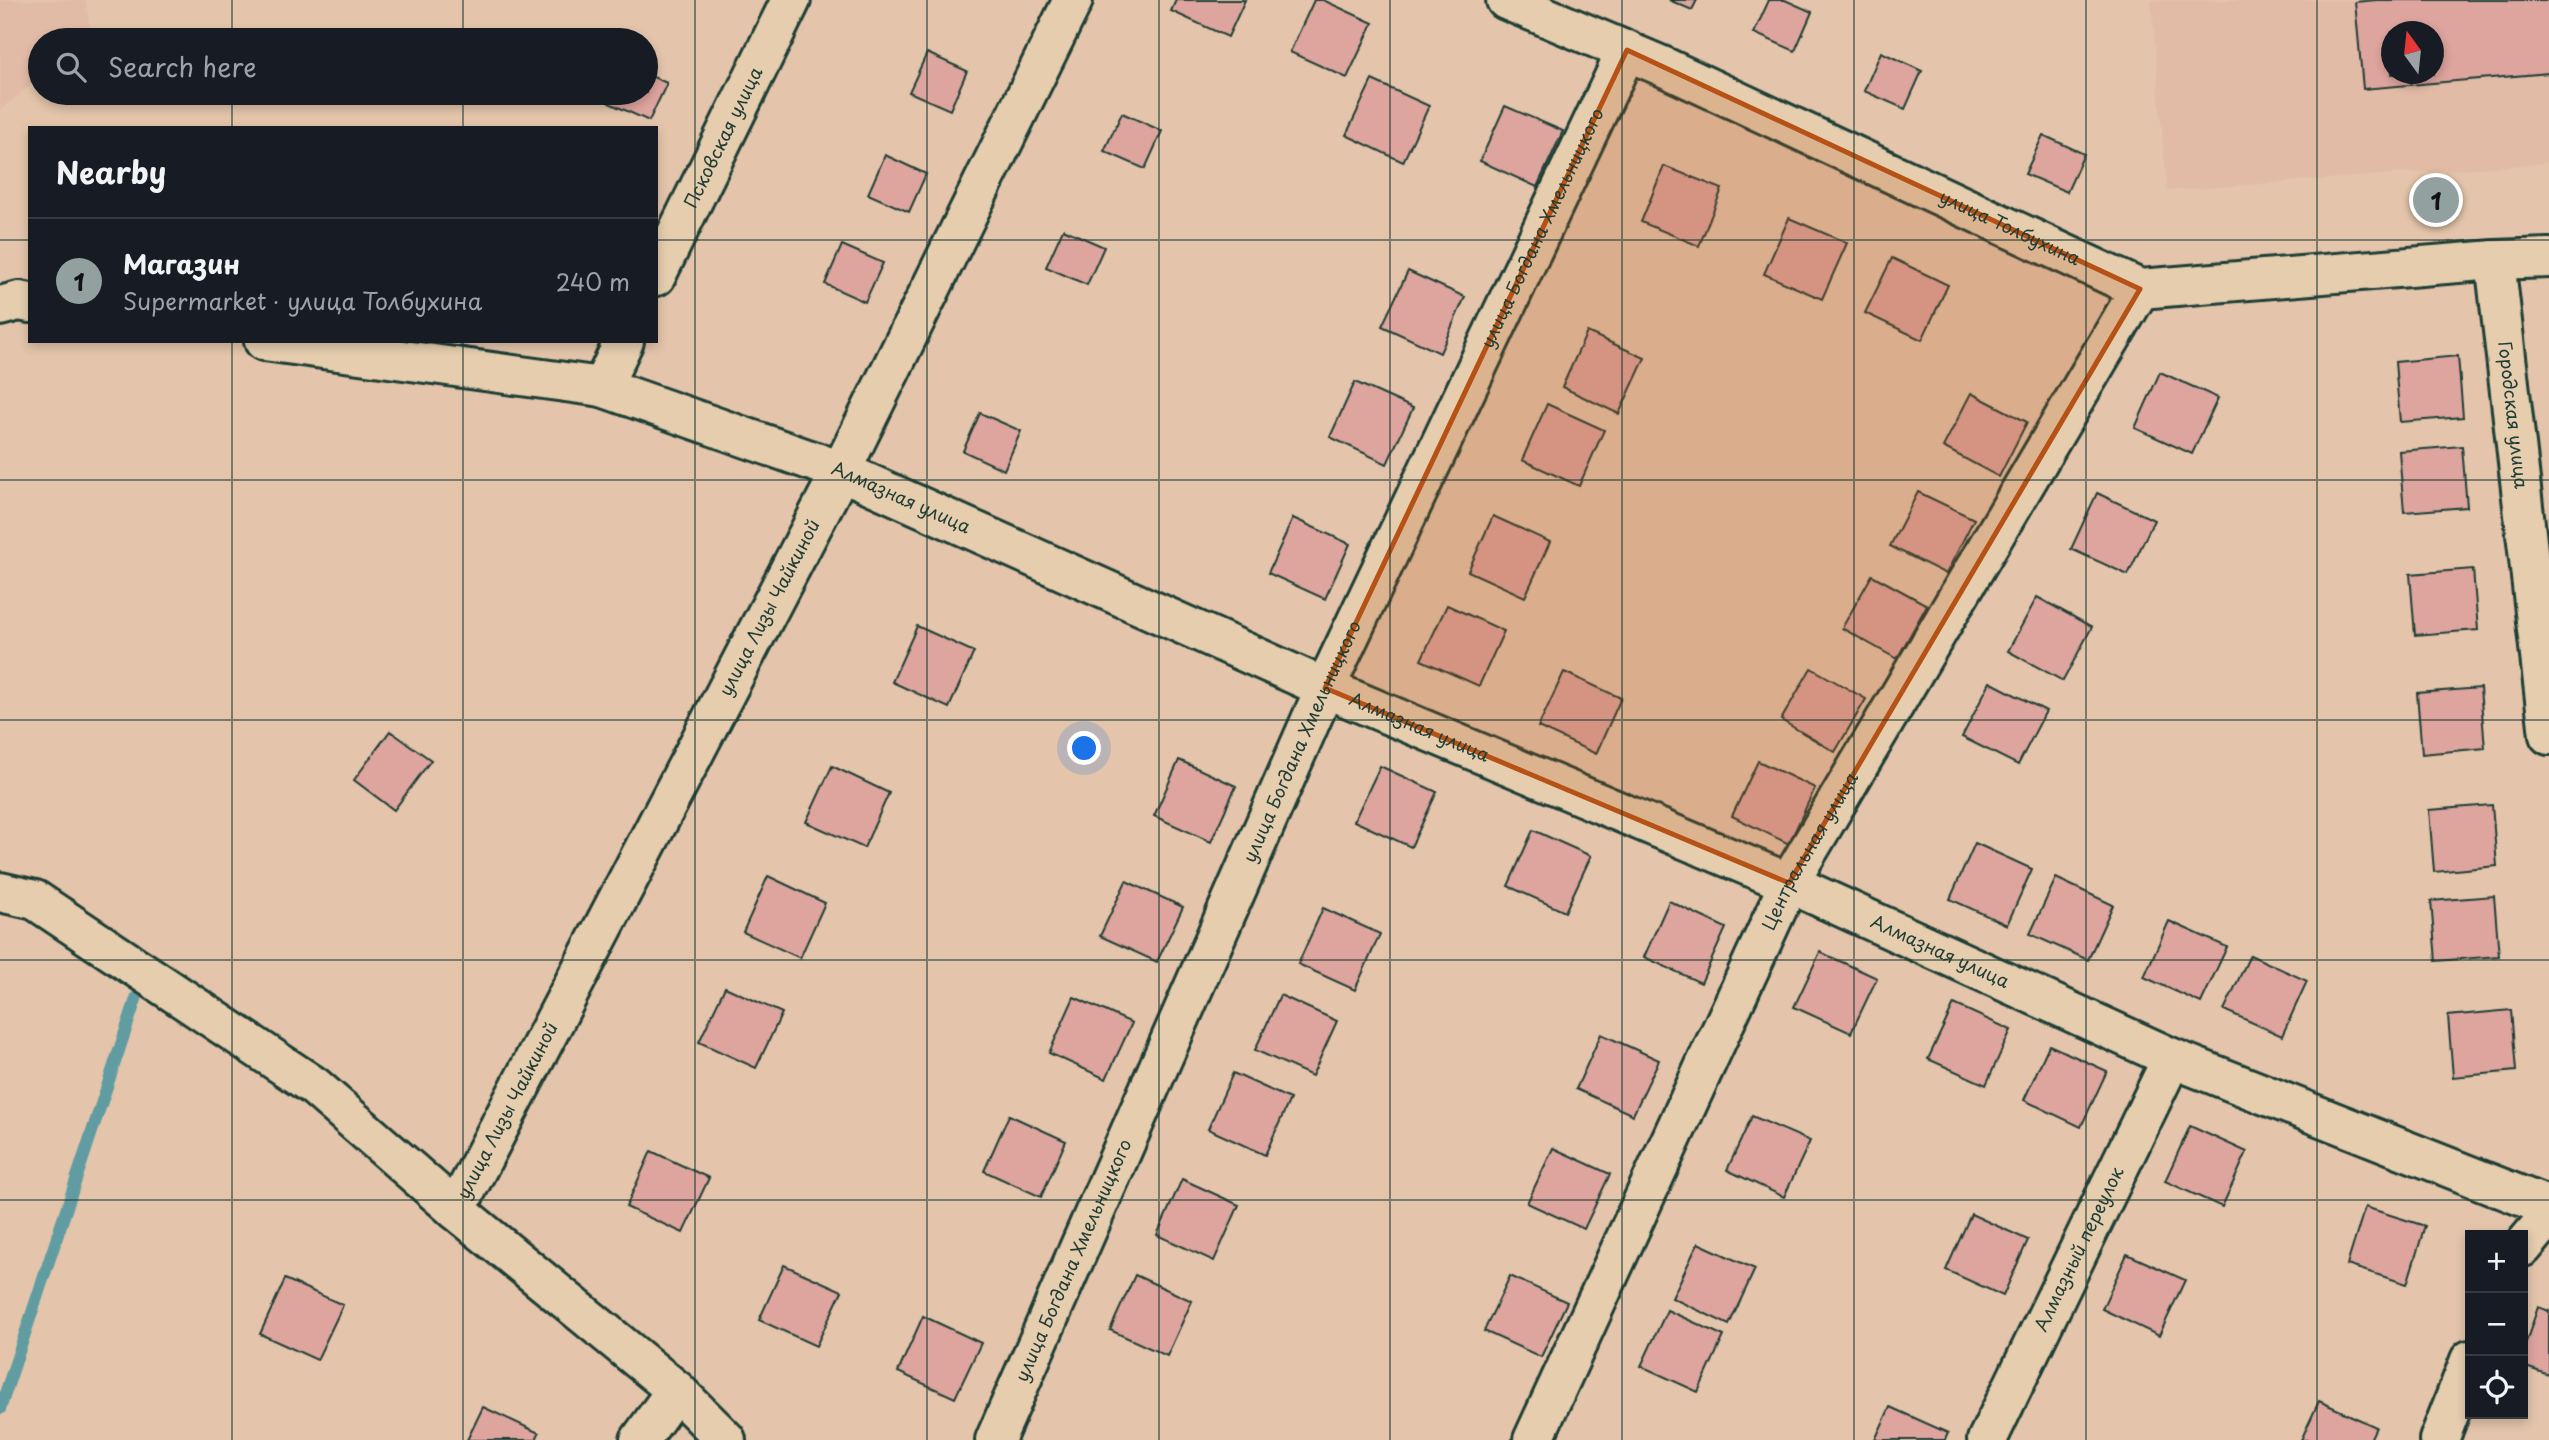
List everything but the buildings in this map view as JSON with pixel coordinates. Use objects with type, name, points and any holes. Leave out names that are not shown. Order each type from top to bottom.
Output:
[{"type":"street","name":"Псковская улица","points":[[658,272],[791,0]]},
{"type":"street","name":"улица Лизы Чайкиной","points":[[456,1210],[841,471],[1073,0]]},
{"type":"street","name":"улица Толбухина","points":[[1506,0],[1627,50],[2140,289],[2494,260],[2549,258]]},
{"type":"street","name":"улица Богдана Хмельницкого","points":[[995,1440],[1325,688],[1627,50]]},
{"type":"street","name":"Городская улица","points":[[2494,260],[2549,735]]},
{"type":"street","name":"Центральная улица","points":[[1533,1440],[1790,883],[2140,289]]},
{"type":"street","points":[[0,306],[19,301],[28,303]]},
{"type":"street","name":"Алмазная улица","points":[[279,343],[602,387],[841,471],[1325,688],[1790,883],[2541,1227]]},
{"type":"street","points":[[602,387],[623,343]]},
{"type":"street","points":[[0,892],[35,900],[314,1086],[456,1210],[676,1390],[726,1440]]},
{"type":"street","name":"Алмазный переулок","points":[[1987,1440],[2172,1058]]},
{"type":"street","points":[[2439,1440],[2465,1373]]},
{"type":"street","points":[[640,1440],[676,1390]]},
{"type":"highlighted area","points":[[1627,50],[2140,289],[1789,883],[1325,688]]},
{"type":"shaded area","points":[[0,0],[86,0],[90,28],[28,28],[28,88],[0,110]]},
{"type":"shaded area","points":[[2151,0],[2549,0],[2549,163],[2167,191]]},
{"type":"waterway","points":[[0,1409],[137,996]]},
{"type":"place","name":"Магазин","points":[[2436,200]]}]
